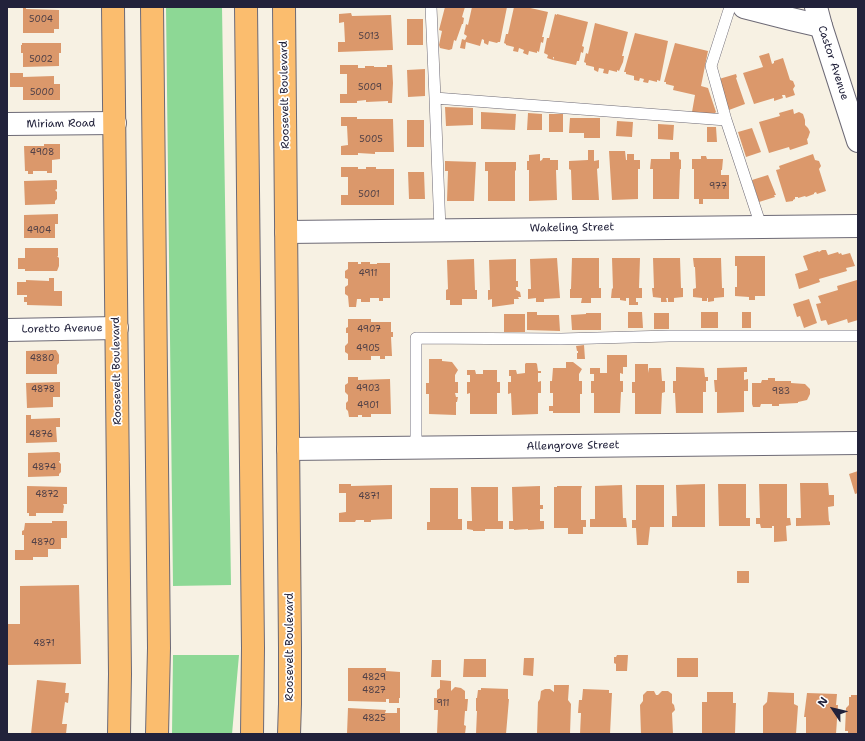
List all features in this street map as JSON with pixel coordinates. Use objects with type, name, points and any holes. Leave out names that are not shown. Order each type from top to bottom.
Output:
[{"type":"highway","name":"Roosevelt Boulevard","points":[[113,7],[120,647],[119,734]]},
{"type":"highway","points":[[152,7],[159,648],[157,734]]},
{"type":"highway","points":[[246,7],[253,648],[252,734]]},
{"type":"highway","name":"Roosevelt Boulevard","points":[[284,7],[290,592],[289,734]]},
{"type":"street","points":[[744,7],[791,19],[819,12]]},
{"type":"street","name":"Castor Avenue","points":[[819,12],[858,141]]},
{"type":"street","name":"Miriam Road","points":[[7,124],[115,123]]},
{"type":"street","name":"Wakeling Street","points":[[286,232],[858,226]]},
{"type":"street","name":"Loretto Avenue","points":[[7,330],[117,328]]},
{"type":"street","name":"Allengrove Street","points":[[288,449],[858,444]]},
{"type":"lane","points":[[431,7],[440,230]]},
{"type":"lane","points":[[730,7],[711,66],[726,120],[762,226]]},
{"type":"lane","points":[[435,98],[726,120]]},
{"type":"lane","points":[[416,447],[416,338],[561,339],[669,336],[858,336]]},
{"type":"green space","points":[[166,7],[222,7],[231,585],[173,586]]},
{"type":"green space","points":[[173,655],[239,655],[232,734],[172,734]]},
{"type":"building","points":[[23,7],[26,7],[26,9],[59,10],[59,29],[54,29],[54,33],[23,33]]},
{"type":"building","points":[[445,7],[465,7],[462,17],[464,18],[463,24],[456,41],[454,40],[452,49],[449,50],[440,48],[439,45],[442,31],[439,30]]},
{"type":"building","points":[[472,7],[507,7],[500,42],[497,43],[489,41],[488,45],[484,43],[484,40],[482,39],[480,46],[466,42],[465,49],[460,48],[462,39],[465,40],[467,36],[464,34],[466,24],[468,25]]},
{"type":"building","points":[[514,7],[526,7],[548,12],[542,37],[544,37],[543,43],[541,42],[539,52],[529,51],[528,55],[523,53],[524,50],[519,48],[518,52],[513,51],[514,47],[504,43],[506,34],[508,34]]},
{"type":"building","points":[[351,13],[352,16],[391,15],[393,50],[338,52],[338,42],[345,42],[344,22],[339,23],[339,14]]},
{"type":"building","points":[[555,14],[588,22],[582,46],[584,47],[583,53],[581,52],[579,61],[577,61],[576,65],[553,60],[547,58],[548,55],[544,53]]},
{"type":"building","points":[[407,19],[423,19],[423,45],[407,45]]},
{"type":"building","points":[[595,23],[628,32],[622,56],[624,56],[623,62],[619,71],[617,70],[617,72],[609,70],[608,74],[603,73],[604,69],[599,68],[598,72],[594,70],[594,67],[586,65],[584,62],[586,53],[588,54]]},
{"type":"building","points":[[635,33],[668,41],[660,81],[657,80],[657,82],[649,80],[648,83],[643,82],[644,79],[640,78],[639,81],[634,80],[634,76],[624,72]]},
{"type":"building","points":[[22,43],[61,43],[59,66],[23,67],[23,53],[21,53]]},
{"type":"building","points":[[675,43],[708,51],[701,86],[708,88],[716,112],[714,114],[692,112],[695,95],[673,90],[674,86],[664,82]]},
{"type":"building","points":[[769,53],[772,64],[774,61],[783,58],[790,80],[793,81],[795,86],[793,89],[795,95],[786,98],[785,95],[782,95],[783,98],[774,101],[774,98],[754,104],[743,73],[763,67],[759,56]]},
{"type":"building","points":[[340,65],[358,65],[358,68],[365,68],[365,66],[387,67],[387,65],[392,65],[392,103],[388,103],[388,101],[366,102],[366,100],[357,101],[357,103],[340,103],[340,94],[347,94],[347,74],[340,74]]},
{"type":"building","points":[[425,69],[425,96],[408,97],[407,70]]},
{"type":"building","points":[[10,73],[23,73],[23,77],[54,76],[54,84],[60,84],[60,100],[23,100],[23,87],[10,87]]},
{"type":"building","points":[[736,74],[745,104],[729,110],[719,79]]},
{"type":"building","points":[[445,107],[473,108],[473,125],[446,126]]},
{"type":"building","points":[[793,109],[794,114],[799,112],[803,114],[805,125],[810,132],[807,139],[808,144],[790,150],[789,147],[769,153],[759,122],[780,116],[779,113]]},
{"type":"building","points":[[481,112],[516,114],[515,130],[481,129]]},
{"type":"building","points":[[528,113],[542,114],[542,130],[527,130]]},
{"type":"building","points":[[549,114],[563,114],[563,132],[549,132]]},
{"type":"building","points":[[341,117],[357,117],[357,119],[393,119],[394,152],[341,155],[341,146],[348,145],[347,126],[341,126]]},
{"type":"building","points":[[570,118],[600,118],[600,138],[584,138],[584,133],[569,133]]},
{"type":"building","points":[[407,120],[424,120],[424,147],[407,147]]},
{"type":"building","points":[[617,121],[633,122],[632,137],[616,136]]},
{"type":"building","points":[[658,124],[674,125],[673,140],[658,139]]},
{"type":"building","points":[[707,127],[716,127],[717,142],[707,142]]},
{"type":"building","points":[[752,128],[761,152],[746,157],[738,132]]},
{"type":"building","points":[[44,144],[60,144],[60,159],[52,160],[52,173],[47,173],[47,171],[33,171],[33,174],[28,174],[28,171],[25,171],[24,146],[44,146]]},
{"type":"building","points":[[588,150],[594,150],[594,161],[599,160],[599,168],[597,169],[599,200],[572,200],[571,170],[569,169],[569,161],[588,160]]},
{"type":"building","points":[[609,151],[625,151],[626,160],[627,154],[634,154],[634,160],[640,160],[640,169],[638,169],[638,199],[612,200]]},
{"type":"building","points":[[670,152],[679,152],[679,159],[681,160],[679,199],[653,199],[653,169],[650,169],[651,159],[670,159]]},
{"type":"building","points":[[540,154],[540,161],[543,158],[558,160],[558,170],[556,170],[557,200],[529,201],[529,170],[527,170],[527,161],[529,161],[529,155]]},
{"type":"building","points":[[813,154],[815,160],[819,161],[821,166],[819,169],[826,191],[817,194],[816,192],[806,197],[795,197],[793,201],[786,202],[776,170],[780,169],[779,166]]},
{"type":"building","points":[[701,156],[706,156],[707,159],[723,159],[721,175],[729,175],[729,199],[703,199],[703,204],[699,204],[699,199],[694,199],[694,169],[692,169],[692,159],[701,159]]},
{"type":"building","points":[[445,161],[476,162],[474,201],[447,201],[448,171],[445,171]]},
{"type":"building","points":[[485,162],[516,162],[515,201],[488,201],[488,171],[485,171]]},
{"type":"building","points":[[341,167],[358,167],[358,169],[376,167],[376,169],[394,169],[394,205],[341,205],[341,195],[348,195],[348,177],[341,177]]},
{"type":"building","points":[[408,172],[424,172],[425,199],[409,199]]},
{"type":"building","points":[[768,175],[776,195],[774,195],[775,197],[759,202],[752,180]]},
{"type":"building","points":[[56,180],[57,189],[55,190],[57,192],[57,199],[55,204],[25,205],[24,181]]},
{"type":"building","points":[[58,214],[58,224],[55,224],[55,238],[24,238],[24,215]]},
{"type":"building","points":[[25,248],[58,248],[57,256],[59,258],[59,266],[57,271],[25,271],[25,269],[18,269],[18,258],[25,258]]},
{"type":"building","points":[[826,250],[828,255],[838,252],[842,255],[850,253],[855,266],[846,268],[847,271],[819,279],[820,282],[799,289],[795,274],[808,270],[803,256]]},
{"type":"building","points":[[735,256],[765,256],[765,296],[755,296],[755,300],[749,300],[749,297],[735,296],[735,287],[737,287],[737,266],[735,266]]},
{"type":"building","points":[[557,258],[560,298],[544,299],[544,302],[536,302],[536,298],[528,299],[528,289],[531,289],[530,259]]},
{"type":"building","points":[[572,258],[599,258],[599,288],[601,288],[601,298],[591,298],[591,303],[581,303],[582,298],[570,298]]},
{"type":"building","points":[[612,258],[640,258],[639,288],[642,288],[642,298],[636,298],[638,305],[629,305],[629,298],[626,298],[626,301],[620,300],[620,298],[611,298],[612,288],[613,289]]},
{"type":"building","points":[[653,258],[680,258],[681,288],[683,288],[683,297],[674,298],[674,302],[668,302],[668,298],[666,298],[667,302],[661,302],[661,298],[653,297]]},
{"type":"building","points":[[693,258],[721,258],[722,288],[724,288],[724,297],[714,298],[714,301],[708,302],[708,298],[707,301],[702,301],[702,298],[693,297],[693,289],[696,288]]},
{"type":"building","points":[[474,259],[475,290],[477,290],[477,299],[462,299],[462,305],[450,305],[450,300],[446,300],[446,290],[448,289],[447,260]]},
{"type":"building","points":[[516,259],[516,281],[518,281],[518,287],[516,287],[516,290],[520,292],[521,297],[518,297],[519,299],[514,299],[514,304],[492,307],[492,299],[488,300],[488,290],[490,290],[489,260]]},
{"type":"building","points":[[348,262],[358,262],[358,264],[361,264],[361,262],[370,262],[370,264],[390,263],[390,298],[383,298],[383,301],[379,301],[379,298],[370,298],[370,302],[361,302],[361,299],[357,299],[356,307],[349,307],[348,296],[345,294],[345,287],[348,285],[348,279],[345,278],[345,271],[348,269]]},
{"type":"building","points":[[49,278],[54,278],[54,291],[62,291],[62,306],[27,305],[27,302],[24,302],[24,297],[27,297],[27,295],[17,295],[17,282],[26,282],[26,280],[49,281]]},
{"type":"building","points":[[857,280],[858,320],[848,323],[847,319],[828,325],[826,320],[821,321],[816,304],[821,303],[818,296],[838,290],[837,286]]},
{"type":"building","points":[[809,299],[817,323],[804,328],[800,316],[797,317],[793,304]]},
{"type":"building","points":[[527,312],[537,312],[537,315],[559,315],[560,331],[527,330]]},
{"type":"building","points":[[628,312],[642,312],[643,328],[628,328]]},
{"type":"building","points":[[701,312],[718,312],[718,328],[701,328]]},
{"type":"building","points":[[742,312],[751,312],[751,328],[742,328]]},
{"type":"building","points":[[601,313],[601,330],[572,330],[571,315]]},
{"type":"building","points":[[654,313],[669,313],[669,329],[654,329]]},
{"type":"building","points":[[504,314],[525,314],[525,332],[504,332]]},
{"type":"building","points":[[348,319],[371,319],[371,322],[391,322],[391,332],[393,332],[393,337],[391,337],[392,356],[385,356],[385,359],[380,359],[380,356],[371,356],[371,360],[348,360],[348,354],[345,352],[345,346],[348,343],[348,333],[346,333],[346,328],[348,327]]},
{"type":"building","points":[[584,345],[585,359],[577,359],[578,351],[576,346]]},
{"type":"building","points":[[56,350],[59,355],[57,374],[26,374],[26,351]]},
{"type":"building","points":[[607,355],[627,355],[627,367],[623,367],[623,374],[620,373],[620,381],[623,381],[623,392],[621,392],[620,413],[594,413],[594,393],[591,393],[591,381],[594,381],[594,374],[590,374],[590,368],[600,368],[600,373],[607,373]]},
{"type":"building","points":[[429,359],[442,359],[442,361],[452,362],[458,370],[455,375],[455,382],[458,382],[458,393],[455,393],[456,397],[458,397],[456,402],[456,415],[429,414],[429,394],[426,394],[426,383],[429,383]]},
{"type":"building","points":[[566,362],[573,362],[582,369],[579,374],[579,381],[582,381],[580,413],[553,413],[553,411],[549,411],[549,406],[553,406],[553,393],[550,393],[550,381],[552,381],[553,368],[566,368]]},
{"type":"building","points":[[526,363],[536,363],[538,371],[541,371],[541,373],[538,373],[538,382],[541,381],[541,393],[538,393],[538,414],[512,415],[511,393],[508,394],[508,382],[511,382],[509,370],[516,370],[517,374],[525,373]]},
{"type":"building","points":[[635,364],[648,364],[648,373],[649,368],[661,368],[662,381],[665,381],[665,392],[662,393],[661,414],[635,414],[635,393],[632,393],[632,382],[635,382]]},
{"type":"building","points":[[676,367],[704,368],[705,377],[708,377],[708,381],[706,381],[706,392],[703,392],[703,413],[676,413],[673,381],[676,381]]},
{"type":"building","points":[[747,367],[747,372],[744,372],[744,380],[748,379],[748,391],[744,391],[744,412],[717,413],[717,392],[715,392],[714,380],[717,380],[717,368]]},
{"type":"building","points":[[467,370],[475,370],[476,374],[483,374],[483,370],[497,370],[497,382],[500,382],[500,393],[497,393],[497,414],[470,414],[470,393],[467,394],[467,382],[470,382],[470,375],[467,375]]},
{"type":"building","points":[[348,377],[358,377],[358,380],[390,379],[391,414],[371,414],[371,417],[362,417],[362,415],[358,415],[358,417],[349,417],[346,409],[348,395],[345,392],[345,385],[348,383]]},
{"type":"building","points":[[768,378],[775,378],[775,381],[791,381],[791,383],[805,384],[810,389],[810,394],[807,400],[798,403],[779,404],[779,406],[772,406],[772,404],[761,404],[760,407],[753,407],[752,383],[761,383],[762,380],[768,380]]},
{"type":"building","points":[[60,382],[60,397],[53,397],[53,407],[27,408],[26,383]]},
{"type":"building","points":[[26,415],[31,415],[31,419],[60,418],[60,427],[56,427],[57,442],[26,443]]},
{"type":"building","points":[[28,453],[60,453],[59,462],[61,464],[61,472],[59,476],[28,477]]},
{"type":"building","points":[[858,471],[858,493],[855,494],[849,474]]},
{"type":"building","points":[[800,483],[828,483],[829,495],[834,495],[834,506],[828,507],[830,525],[796,526],[796,518],[801,518]]},
{"type":"building","points":[[339,484],[351,484],[351,486],[392,485],[392,519],[371,520],[371,522],[356,520],[355,522],[339,522],[339,513],[346,512],[346,493],[339,493]]},
{"type":"building","points":[[705,484],[705,527],[672,527],[672,516],[677,516],[676,485]]},
{"type":"building","points":[[718,484],[746,484],[746,518],[750,518],[750,526],[719,526]]},
{"type":"building","points":[[759,484],[787,484],[787,518],[790,518],[791,525],[786,526],[787,541],[774,542],[774,526],[772,526],[772,528],[761,528],[760,524],[756,524],[756,518],[760,518]]},
{"type":"building","points":[[622,485],[623,518],[626,518],[627,527],[590,527],[590,519],[595,519],[595,486]]},
{"type":"building","points":[[636,485],[664,485],[664,527],[650,527],[648,545],[637,545],[636,528],[632,528],[632,520],[636,520]]},
{"type":"building","points":[[27,486],[67,487],[67,504],[63,504],[63,513],[36,513],[36,516],[29,516],[29,513],[27,513]]},
{"type":"building","points":[[540,486],[540,505],[543,505],[543,509],[540,509],[540,521],[544,521],[544,529],[509,529],[509,521],[513,521],[512,487]]},
{"type":"building","points":[[582,486],[581,520],[586,520],[586,527],[583,527],[583,534],[568,534],[568,528],[554,528],[554,487]]},
{"type":"building","points":[[471,487],[498,487],[498,521],[503,521],[503,529],[473,531],[467,529],[467,521],[472,521]]},
{"type":"building","points":[[430,488],[458,488],[458,519],[462,519],[462,530],[427,530],[427,522],[430,522]]},
{"type":"building","points":[[52,521],[67,521],[67,538],[61,538],[61,549],[48,549],[48,557],[33,557],[33,560],[15,560],[15,550],[24,550],[24,535],[22,535],[22,531],[24,530],[25,523],[52,523]]},
{"type":"building","points":[[737,571],[749,571],[749,583],[737,583]]},
{"type":"building","points":[[79,585],[81,664],[7,665],[7,624],[20,624],[20,586]]},
{"type":"building","points":[[617,655],[628,655],[627,671],[616,671],[614,657]]},
{"type":"building","points":[[524,658],[534,658],[533,676],[523,675]]},
{"type":"building","points":[[677,658],[698,658],[698,677],[677,677]]},
{"type":"building","points":[[464,659],[486,659],[486,677],[463,677]]},
{"type":"building","points":[[432,660],[441,660],[441,677],[431,677]]},
{"type":"building","points":[[348,668],[386,668],[386,671],[400,672],[399,703],[389,703],[389,699],[386,699],[386,702],[348,701]]},
{"type":"building","points":[[37,680],[66,683],[65,693],[69,693],[68,703],[65,702],[62,724],[67,724],[66,734],[31,734]]},
{"type":"building","points":[[440,680],[451,681],[451,691],[455,687],[461,688],[465,691],[465,699],[468,699],[467,711],[465,711],[465,734],[437,734],[438,710],[434,710],[434,698],[437,698],[437,690],[440,688]]},
{"type":"building","points":[[554,685],[569,685],[568,700],[571,704],[570,734],[537,734],[538,702],[541,691],[550,689],[554,692]]},
{"type":"building","points":[[481,688],[508,689],[509,699],[506,734],[476,734],[476,698],[478,690],[481,690]]},
{"type":"building","points":[[583,689],[609,690],[609,693],[612,693],[610,734],[580,734],[581,713],[578,713],[579,700],[582,700]]},
{"type":"building","points":[[647,691],[654,691],[656,695],[662,691],[668,691],[672,694],[672,703],[675,710],[672,713],[673,734],[641,734],[640,705],[643,701],[643,695]]},
{"type":"building","points":[[707,692],[733,692],[733,703],[736,703],[735,734],[702,734],[702,702],[707,702]]},
{"type":"building","points":[[768,692],[794,693],[794,704],[798,706],[796,734],[763,734],[763,706],[767,702]]},
{"type":"building","points":[[807,693],[837,694],[836,705],[838,705],[836,734],[806,734],[806,717],[804,717]]},
{"type":"building","points":[[851,695],[858,695],[858,734],[848,734],[848,731],[845,731],[846,708],[849,705],[849,697],[851,697]]},
{"type":"building","points":[[348,708],[386,710],[385,713],[397,713],[397,708],[400,708],[400,734],[347,734]]}]
